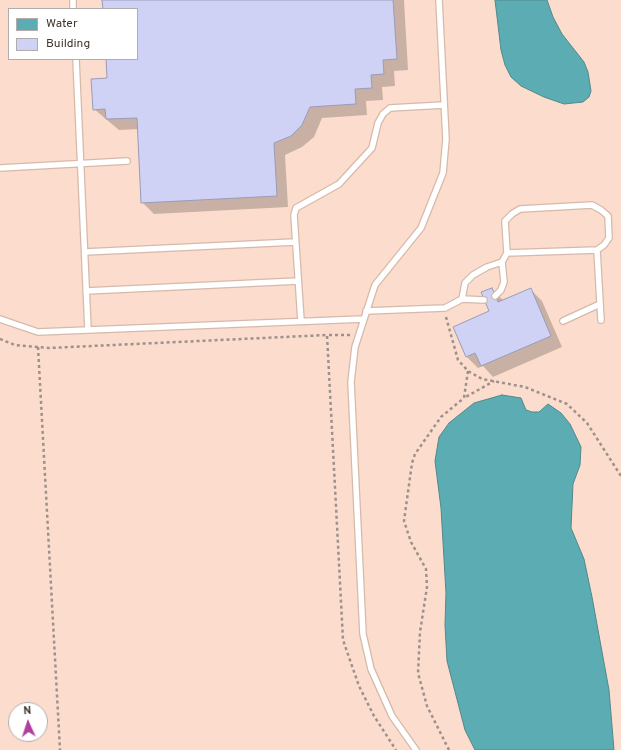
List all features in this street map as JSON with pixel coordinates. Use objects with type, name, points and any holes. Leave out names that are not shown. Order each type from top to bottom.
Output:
[{"type":"lane","points":[[416,750],[392,716],[371,669],[363,634],[351,382],[355,347],[374,285],[421,228],[443,173],[446,139],[439,0]]},
{"type":"lane","points":[[76,60],[88,330]]},
{"type":"lane","points":[[301,321],[295,242],[294,215],[296,208],[339,184],[372,148],[378,122],[383,114],[390,108],[444,105]]},
{"type":"lane","points":[[0,168],[128,161]]},
{"type":"lane","points":[[495,296],[501,290],[504,282],[502,262],[507,253],[505,221],[512,214],[520,209],[592,205],[602,210],[608,216],[609,238],[604,245],[597,250],[507,253]]},
{"type":"lane","points":[[85,252],[295,242]]},
{"type":"lane","points":[[597,250],[601,320]]},
{"type":"lane","points":[[462,299],[465,283],[473,275],[487,267],[502,262]]},
{"type":"lane","points":[[86,291],[298,281]]},
{"type":"lane","points":[[366,311],[445,308],[462,299],[484,300]]},
{"type":"lane","points":[[563,321],[600,304]]},
{"type":"lane","points":[[0,319],[38,332],[363,319]]},
{"type":"path","points":[[446,316],[458,360],[468,370],[482,379],[525,387],[568,404],[587,423],[621,476]]},
{"type":"path","points":[[326,335],[343,640],[359,686],[374,716],[396,750]]},
{"type":"path","points":[[0,339],[15,345],[38,347],[89,347],[326,335],[359,335]]},
{"type":"path","points":[[38,347],[60,750]]},
{"type":"path","points":[[464,398],[468,370]]},
{"type":"path","points":[[449,750],[427,706],[418,673],[420,632],[427,587],[426,569],[411,542],[404,521],[412,463],[415,454],[437,422],[464,398],[494,381]]},
{"type":"shaded area","points":[[0,0],[621,0],[621,750],[0,750]]},
{"type":"water","points":[[495,0],[547,0],[553,17],[562,34],[584,62],[588,72],[591,91],[589,97],[583,102],[564,104],[544,97],[521,86],[511,77],[505,65],[501,50]]},
{"type":"water","points":[[502,395],[521,398],[526,410],[532,412],[539,412],[548,404],[561,413],[570,424],[581,447],[580,465],[573,484],[571,528],[584,559],[592,597],[609,690],[614,750],[475,750],[465,730],[447,661],[445,625],[446,593],[441,508],[435,461],[439,437],[449,423],[474,403]]},
{"type":"building","points":[[102,0],[393,0],[397,59],[383,60],[384,74],[371,75],[372,88],[355,89],[356,104],[310,107],[302,125],[291,136],[274,143],[277,196],[141,203],[137,118],[106,119],[105,109],[93,110],[91,79],[107,78],[106,60],[138,60],[138,8],[103,8]]},
{"type":"building","points":[[492,288],[498,302],[531,288],[551,336],[481,366],[475,353],[466,357],[453,327],[489,311],[481,292]]}]
